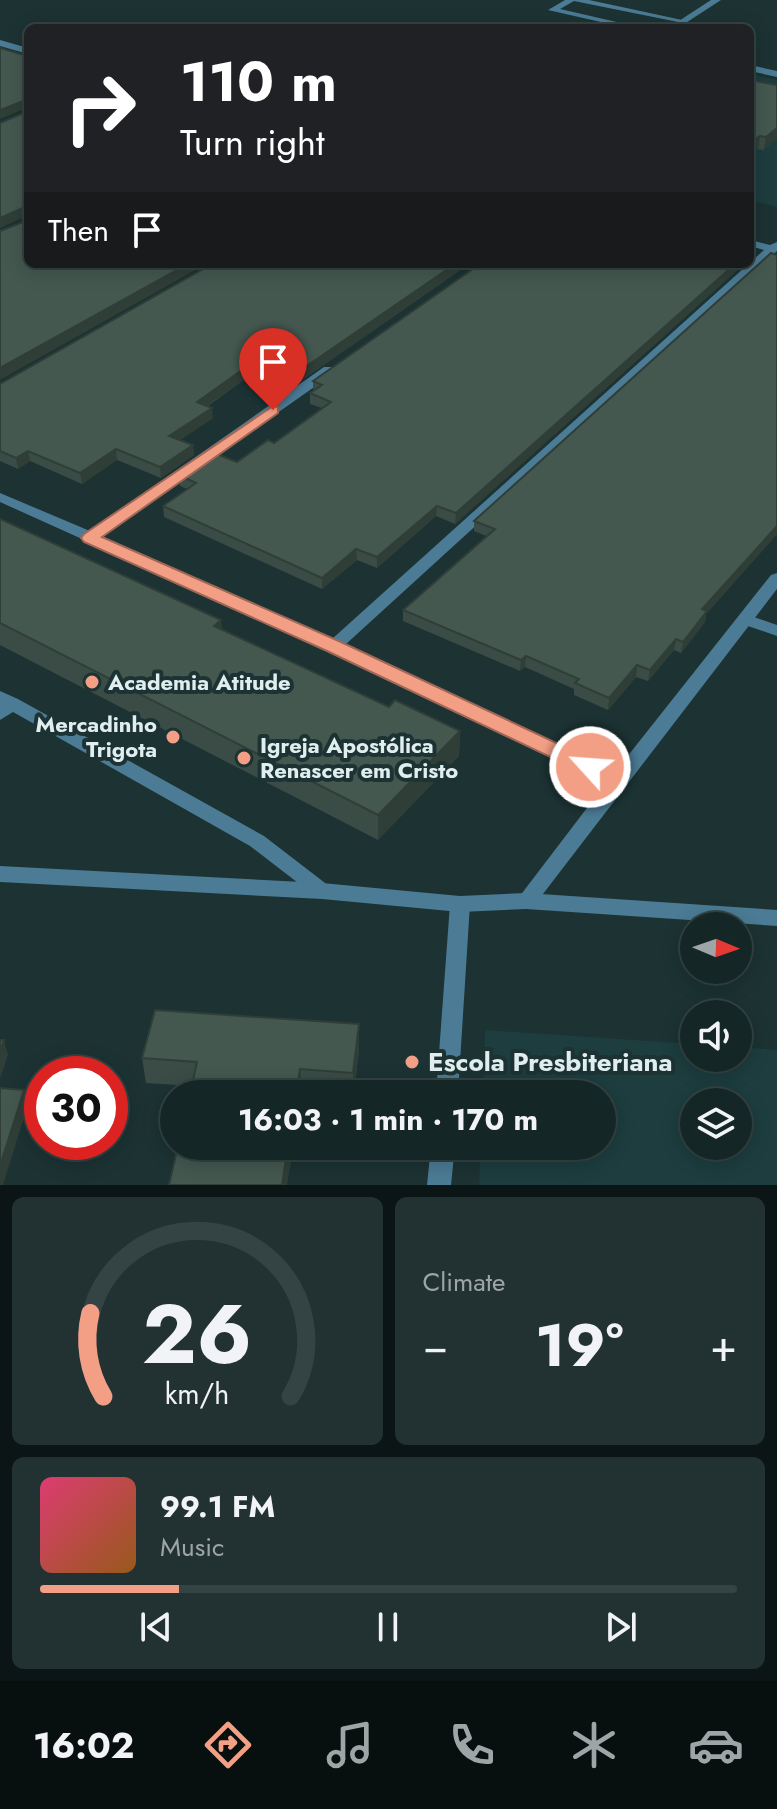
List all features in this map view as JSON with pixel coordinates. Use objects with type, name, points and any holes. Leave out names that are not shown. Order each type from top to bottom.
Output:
[{"type":"street","points":[[620,24],[552,10],[574,0],[683,21]]},
{"type":"street","points":[[678,24],[717,0]]},
{"type":"street","points":[[0,43],[24,50]]},
{"type":"street","points":[[754,69],[777,74]]},
{"type":"street","points":[[754,244],[775,247]]},
{"type":"street","points":[[754,266],[775,247]]},
{"type":"street","points":[[334,646],[752,268]]},
{"type":"street","points":[[90,538],[338,364]]},
{"type":"street","points":[[0,497],[334,646],[618,781]]},
{"type":"street","points":[[526,901],[777,578]]},
{"type":"street","points":[[745,619],[777,631]]},
{"type":"street","points":[[4,705],[257,841],[322,891]]},
{"type":"street","points":[[0,874],[322,891],[460,904],[526,901],[777,918]]},
{"type":"street","points":[[448,1080],[460,904]]},
{"type":"street","points":[[439,1185],[442,1160]]},
{"type":"shaded area","points":[[754,75],[777,80],[777,207],[754,201]]},
{"type":"shaded area","points":[[485,1030],[680,1043],[680,1072],[752,1072],[752,1048],[777,1050],[777,1185],[479,1185],[480,1160],[616,1160],[616,1080],[483,1080]]},
{"type":"building","points":[[0,48],[24,55],[24,101],[0,110]]},
{"type":"building","points":[[754,81],[777,85],[777,128],[766,137],[760,136],[754,140]]},
{"type":"building","points":[[24,113],[24,207],[0,218],[0,123]]},
{"type":"building","points":[[24,222],[24,268],[181,268],[0,368],[0,231]]},
{"type":"building","points":[[771,253],[777,255],[777,526],[702,609],[707,611],[683,642],[676,639],[650,670],[637,665],[609,698],[575,683],[579,679],[526,656],[521,660],[403,610],[495,529],[474,521]]},
{"type":"building","points":[[205,268],[449,268],[295,374],[256,360],[197,402],[212,408],[169,436],[193,445],[160,467],[116,449],[80,473],[28,451],[16,458],[0,451],[0,384]]},
{"type":"building","points":[[474,268],[731,268],[456,513],[437,506],[377,557],[356,549],[322,578],[163,506],[196,483],[179,475],[212,452],[237,462],[268,440],[274,443],[331,402],[310,393],[322,385],[313,381]]},
{"type":"building","points":[[0,519],[221,620],[214,626],[389,707],[395,700],[460,731],[378,815],[0,623]]},
{"type":"building","points":[[155,1010],[359,1024],[353,1073],[300,1069],[298,1080],[193,1080],[197,1062],[142,1058]]},
{"type":"building","points":[[0,1088],[24,1090],[0,1166]]},
{"type":"building","points":[[175,1160],[286,1160],[282,1185],[169,1185]]},
{"type":"place","name":"Academia Atitude","points":[[92,682]]},
{"type":"place","name":"Mercadinho Trigota","points":[[173,737]]},
{"type":"place","name":"Igreja Apostólica Renascer em Cristo","points":[[244,758]]},
{"type":"place","name":"Escola Presbiteriana","points":[[412,1062]]},
{"type":"route","points":[[273,410],[90,538],[334,646],[590,767]]}]
